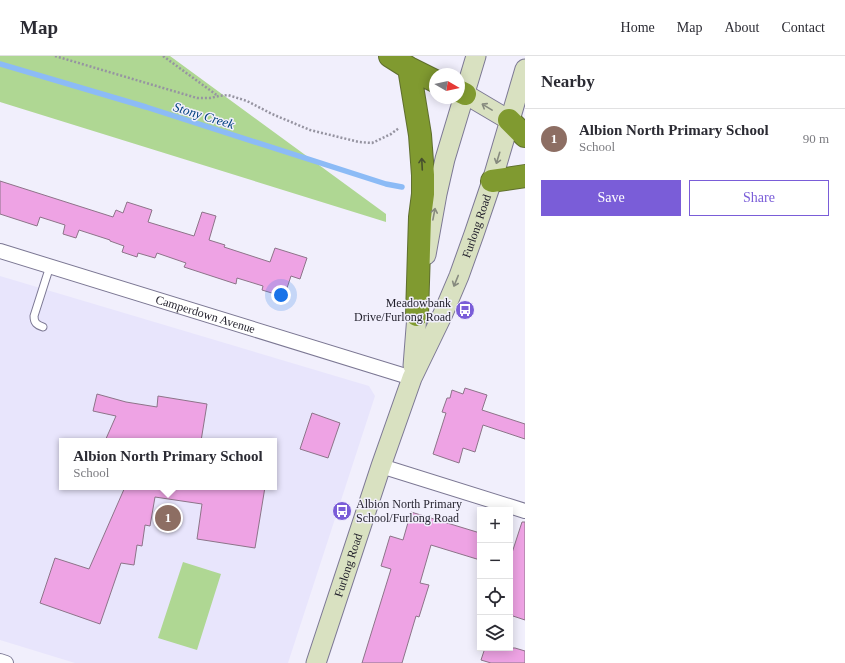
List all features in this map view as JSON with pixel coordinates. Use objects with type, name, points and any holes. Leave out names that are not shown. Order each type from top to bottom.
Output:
[{"type":"highway","points":[[390,56],[429,78]]},
{"type":"highway","points":[[409,68],[420,135],[423,175],[417,315]]},
{"type":"highway","points":[[509,120],[525,136]]},
{"type":"highway","points":[[492,181],[525,176]]},
{"type":"street","name":"Furlong Road","points":[[465,85],[476,56]]},
{"type":"street","name":"Furlong Road","points":[[316,663],[381,466],[412,378],[442,316],[474,234],[492,181],[525,69]]},
{"type":"street","points":[[465,95],[509,120]]},
{"type":"street","name":"Furlong Road","points":[[412,378],[417,315],[425,260],[437,194],[459,104]]},
{"type":"street","name":"Camperdown Avenue","points":[[0,251],[412,378]]},
{"type":"street","points":[[381,466],[525,511]]},
{"type":"street","points":[[0,661],[6,663]]},
{"type":"lane","points":[[43,327],[37,325],[34,316],[50,266]]},
{"type":"path","points":[[55,56],[197,98],[210,98],[228,95],[247,101],[272,114],[310,130],[359,142],[372,142],[391,134],[402,126]]},
{"type":"path","points":[[164,56],[219,96]]},
{"type":"shaded area","points":[[0,276],[369,386],[375,396],[288,663],[75,663],[0,640]]},
{"type":"green space","points":[[0,56],[170,56],[386,214],[386,222],[0,102]]},
{"type":"green space","points":[[183,562],[221,574],[197,650],[158,638]]},
{"type":"building","points":[[0,181],[113,217],[116,210],[123,213],[127,202],[152,210],[148,222],[194,236],[202,212],[216,216],[209,240],[225,245],[224,247],[270,262],[275,248],[307,258],[300,279],[291,276],[286,291],[277,288],[275,294],[262,290],[263,286],[237,278],[236,284],[184,267],[186,263],[157,253],[155,258],[138,253],[137,257],[122,252],[124,246],[79,230],[76,238],[63,234],[65,225],[40,217],[37,226],[0,214]]},
{"type":"building","points":[[465,388],[487,395],[482,410],[525,424],[525,439],[483,425],[475,452],[463,448],[459,463],[433,454],[446,413],[442,412],[447,398],[450,398],[452,390],[463,394]]},
{"type":"building","points":[[97,394],[126,402],[157,407],[158,396],[207,404],[201,438],[106,438],[116,416],[93,411]]},
{"type":"building","points":[[312,413],[340,423],[328,458],[300,449]]},
{"type":"building","points":[[124,490],[265,490],[255,548],[197,539],[202,504],[155,497],[150,526],[145,525],[142,546],[137,545],[134,565],[121,563],[100,624],[40,603],[55,558],[89,569]]},
{"type":"building","points":[[411,512],[477,532],[477,559],[431,545],[420,583],[429,585],[419,617],[416,616],[402,663],[362,663],[391,569],[381,566],[390,536],[403,540]]},
{"type":"building","points":[[522,522],[525,522],[525,620],[513,616],[513,550]]},
{"type":"building","points":[[513,648],[515,648],[525,651],[525,663],[491,663],[481,660],[484,651],[513,651]]},
{"type":"waterway","name":"Stony Creek","points":[[0,64],[146,107],[386,184],[402,187]]},
{"type":"place","name":"Meadowbank Drive/Furlong Road","points":[[465,310]]},
{"type":"place","name":"Albion North Primary School/Furlong Road","points":[[342,511]]},
{"type":"place","name":"Albion North Primary School","points":[[168,518]]}]
